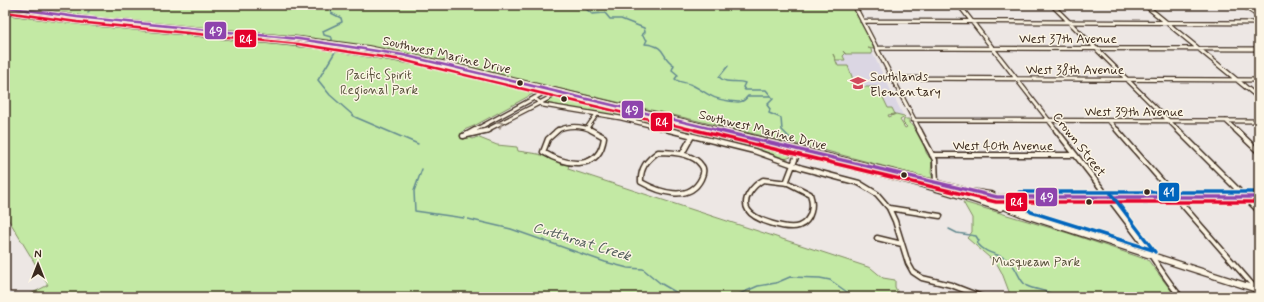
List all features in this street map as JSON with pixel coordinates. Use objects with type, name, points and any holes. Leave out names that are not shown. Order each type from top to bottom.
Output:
[{"type":"main road","points":[[1243,5],[1259,16]]},
{"type":"main road","name":"Southwest Marine Drive","points":[[5,7],[77,17],[342,44],[403,55],[551,89],[798,151],[940,189],[965,193]]},
{"type":"main road","name":"Southwest Marine Drive","points":[[5,12],[47,18],[358,52],[424,64],[935,182],[965,193],[992,206],[1028,216],[1258,290]]},
{"type":"main road","points":[[965,193],[980,197],[1259,197]]},
{"type":"main road","points":[[965,193],[997,197]]},
{"type":"main road","name":"Southwest Marine Drive","points":[[980,197],[1014,212]]},
{"type":"main road","points":[[1019,197],[1016,205],[1028,216]]},
{"type":"street","points":[[854,5],[932,155],[936,164],[935,182],[940,189]]},
{"type":"street","name":"Crown Street","points":[[958,5],[1107,196],[1160,266],[1168,282],[1182,297]]},
{"type":"street","points":[[1052,5],[1259,211]]},
{"type":"street","points":[[1145,5],[1259,98]]},
{"type":"street","points":[[862,22],[1259,23]]},
{"type":"street","name":"West 37th Avenue","points":[[876,48],[1259,49]]},
{"type":"street","name":"West 38th Avenue","points":[[892,78],[1259,80]]},
{"type":"street","points":[[551,89],[463,136],[489,130],[554,95]]},
{"type":"street","points":[[534,98],[543,105],[597,114],[754,151],[859,183],[877,194],[888,208],[895,221],[908,263],[913,272],[922,278],[951,285],[982,297]]},
{"type":"street","points":[[587,128],[597,114]]},
{"type":"street","name":"West 39th Avenue","points":[[913,120],[1259,121]]},
{"type":"street","points":[[1109,121],[1258,290]]},
{"type":"street","points":[[1226,121],[1259,152]]},
{"type":"street","points":[[567,126],[587,128],[604,137],[604,144],[592,160],[582,164],[570,163],[558,161],[543,152],[544,144],[558,129],[567,126]]},
{"type":"street","points":[[682,154],[692,136]]},
{"type":"street","points":[[786,183],[798,151]]},
{"type":"street","points":[[658,152],[682,154],[699,162],[703,169],[703,176],[696,186],[687,193],[673,193],[649,187],[641,182],[640,174],[642,167],[646,161],[658,152]]},
{"type":"street","name":"West 40th Avenue","points":[[932,155],[1075,155]]},
{"type":"street","points":[[763,180],[786,183],[802,188],[811,196],[812,210],[809,216],[799,226],[780,225],[767,222],[752,214],[747,208],[747,201],[753,186],[763,180]]},
{"type":"street","points":[[888,208],[940,216]]},
{"type":"street","points":[[877,238],[902,244]]},
{"type":"shaded area","name":"Southlands Elementary","points":[[871,50],[903,115],[841,115],[816,51]]},
{"type":"green space","name":"Pacific Spirit Regional Park","points":[[5,5],[852,5],[866,30],[874,49],[868,48],[871,49],[872,54],[846,54],[843,51],[845,54],[843,56],[845,60],[836,60],[833,54],[838,66],[848,66],[854,82],[851,82],[853,87],[878,87],[888,108],[892,108],[895,114],[888,115],[889,117],[896,114],[904,116],[905,117],[900,120],[905,128],[907,127],[903,123],[904,119],[909,119],[909,123],[914,126],[915,130],[919,134],[926,153],[932,160],[931,173],[933,178],[928,178],[823,150],[548,86],[543,89],[545,91],[540,90],[464,130],[462,134],[473,139],[477,137],[497,145],[517,147],[518,151],[538,154],[569,165],[568,169],[871,268],[883,278],[895,280],[895,287],[900,297],[25,297],[48,285],[5,216]]},
{"type":"green space","points":[[550,98],[556,98],[788,154],[791,157],[785,159],[748,148],[631,119],[545,103],[545,101]]},
{"type":"green space","name":"Musqueam Park","points":[[963,202],[1068,233],[1148,260],[1176,297],[1011,297],[997,264],[967,238],[972,232],[972,218]]},
{"type":"waterway","name":"Cutthroat Creek","points":[[324,5],[331,7],[331,13],[341,18],[342,22],[323,31],[324,35],[331,37]]},
{"type":"waterway","points":[[586,9],[592,14],[605,13],[610,19],[621,19],[644,28],[645,32],[642,35],[647,40],[645,44],[661,49],[667,59],[674,65],[672,70],[678,75],[675,79],[677,80],[692,85],[714,97],[723,100],[740,102],[748,96],[771,96]]},
{"type":"waterway","name":"Cutthroat Creek","points":[[335,52],[318,80],[330,95],[355,117],[418,144]]},
{"type":"waterway","points":[[728,66],[719,77],[725,81],[745,83],[743,87],[745,90],[766,90],[771,96]]},
{"type":"waterway","points":[[771,96],[773,99],[767,105],[770,109],[769,113],[781,118],[782,130],[790,138]]},
{"type":"waterway","name":"Cutthroat Creek","points":[[422,169],[414,191],[415,211],[464,218]]},
{"type":"waterway","name":"Cutthroat Creek","points":[[468,219],[511,229],[605,262],[628,268],[643,269],[660,283],[684,297]]},
{"type":"waterway","points":[[949,229],[957,233],[976,236],[979,241],[977,243],[981,247],[990,253],[1003,257],[1011,263],[1024,284],[1034,289],[1046,291],[1056,297]]},
{"type":"waterway","name":"Cutthroat Creek","points":[[709,297],[712,295],[724,297],[735,296],[758,286],[776,283],[790,277],[820,278],[830,280],[854,297]]},
{"type":"transit line","name":"49","points":[[5,7],[77,17],[299,39],[403,55],[997,197],[1259,197]]},
{"type":"transit line","name":"R4","points":[[5,12],[77,22],[298,44],[402,60],[996,202],[1259,202]]},
{"type":"transit line","name":"41","points":[[1019,192],[1259,192]]},
{"type":"transit line","name":"41","points":[[1111,194],[1155,252]]},
{"type":"transit line","name":"41","points":[[1024,199],[1022,204],[1031,212],[1153,250]]},
{"type":"place","name":"Southlands Elementary","points":[[858,83]]}]
